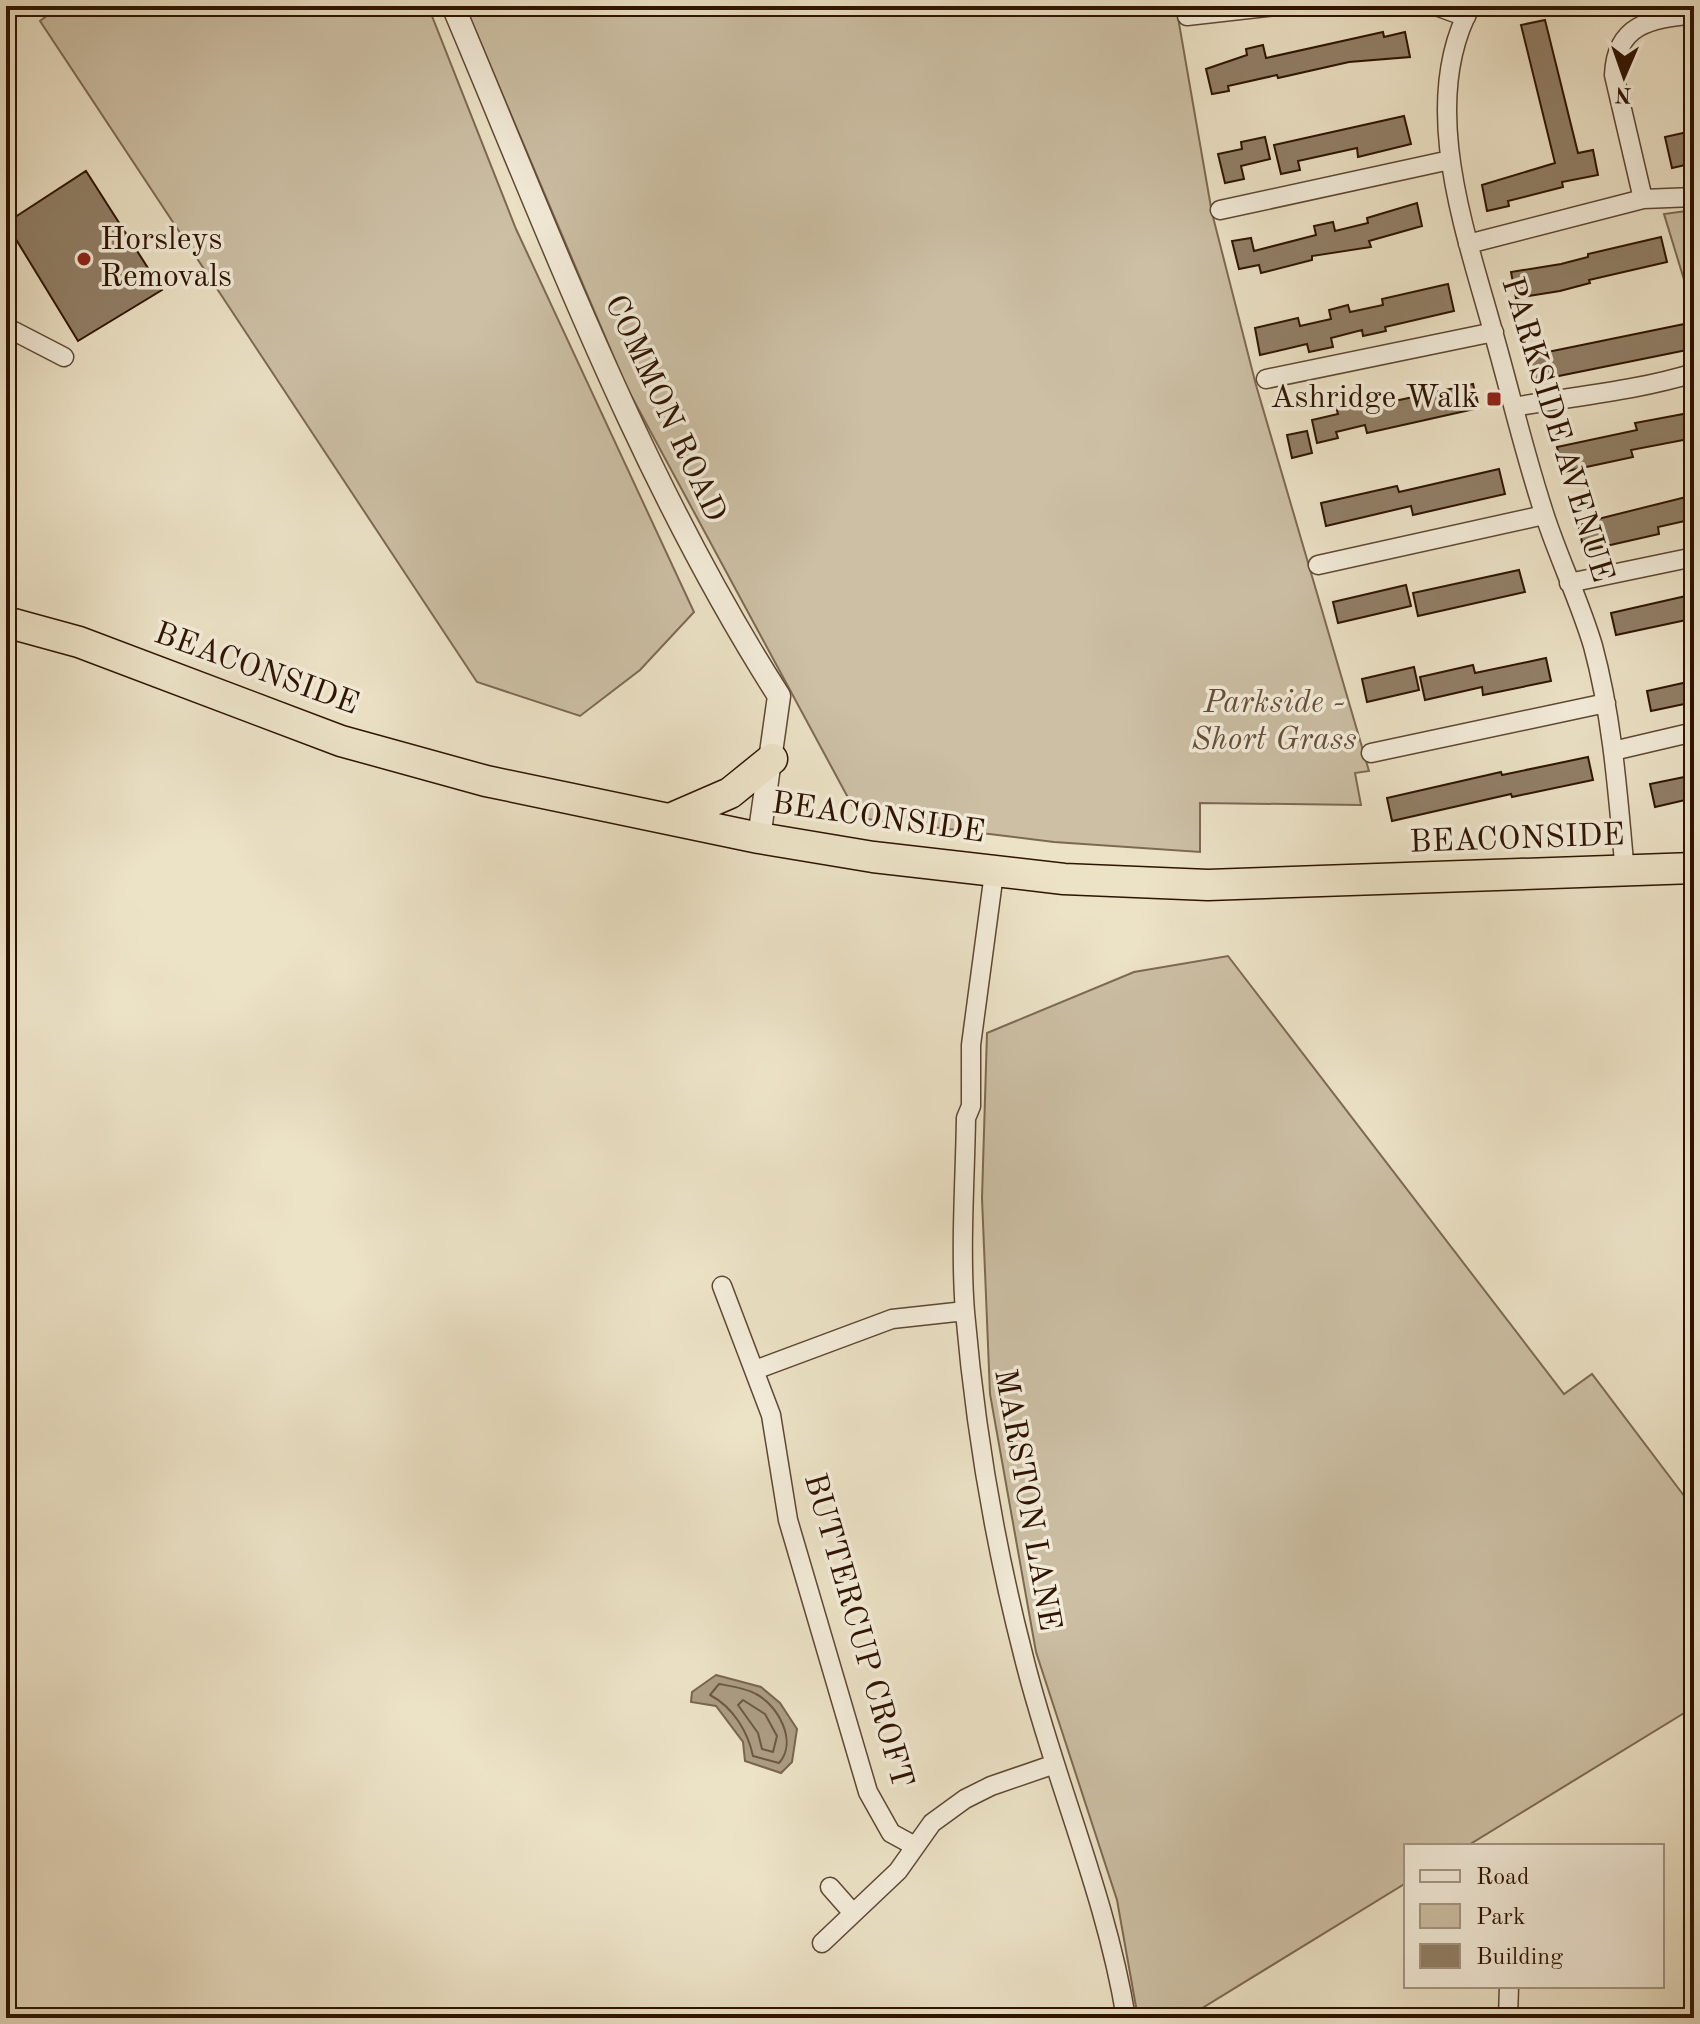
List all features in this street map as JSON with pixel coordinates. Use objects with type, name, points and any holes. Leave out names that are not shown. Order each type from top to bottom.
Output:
[{"type":"highway","name":"BEACONSIDE","points":[[6,602],[79,642]]},
{"type":"highway","name":"BEACONSIDE","points":[[6,622],[79,642],[341,741],[486,781],[759,838],[994,873],[1208,885],[1625,873],[1694,868]]},
{"type":"highway","points":[[668,819],[730,793],[772,759]]},
{"type":"street","name":"COMMON ROAD","points":[[453,6],[615,389],[724,611],[779,696],[759,838]]},
{"type":"street","points":[[1187,16],[1277,6]]},
{"type":"street","points":[[1436,6],[1468,11]]},
{"type":"street","name":"PARKSIDE AVENUE","points":[[1468,11],[1452,72],[1450,160],[1468,244],[1544,515],[1592,644],[1613,751],[1625,873]]},
{"type":"street","points":[[1643,199],[1614,75],[1615,55],[1624,36],[1647,22],[1694,14]]},
{"type":"street","points":[[1220,210],[1450,160]]},
{"type":"street","points":[[1468,244],[1643,199],[1694,197]]},
{"type":"street","points":[[6,327],[64,357]]},
{"type":"street","points":[[1266,379],[1494,332]]},
{"type":"street","points":[[1514,407],[1598,391],[1650,387],[1694,373]]},
{"type":"street","points":[[1318,565],[1544,515]]},
{"type":"street","points":[[1569,583],[1694,557]]},
{"type":"street","points":[[1371,753],[1606,703]]},
{"type":"street","points":[[1613,751],[1694,732]]},
{"type":"street","name":"MARSTON LANE","points":[[994,873],[971,1045],[971,1106],[966,1118],[965,1311],[998,1533],[1023,1657],[1055,1764],[1093,1872],[1119,1971],[1126,2018]]},
{"type":"street","name":"BUTTERCUP CROFT","points":[[722,1286],[755,1370],[776,1436],[788,1520],[868,1792],[891,1833],[913,1845]]},
{"type":"street","points":[[755,1370],[892,1319],[965,1311]]},
{"type":"street","points":[[822,1943],[898,1871],[913,1845],[932,1823],[965,1799],[1055,1764]]},
{"type":"street","points":[[830,1887],[852,1912]]},
{"type":"street","points":[[1508,2018],[1509,1988]]},
{"type":"green space","points":[[60,6],[428,6],[516,229],[694,612],[640,670],[580,716],[477,682],[40,21]]},
{"type":"green space","name":"Parkside - Short Grass","points":[[465,6],[1176,6],[1212,213],[1256,385],[1369,771],[1355,773],[1361,805],[1200,803],[1200,852],[1054,842],[859,818],[626,386]]},
{"type":"green space","points":[[1694,210],[1694,282],[1685,283],[1664,214]]},
{"type":"green space","points":[[1228,956],[1564,1394],[1592,1374],[1694,1509],[1694,1707],[1470,1844],[1404,1844],[1404,1884],[1186,2018],[1138,2018],[1117,1900],[1036,1652],[990,1394],[982,1198],[987,1033],[1134,972]]},
{"type":"water","points":[[716,1675],[761,1687],[780,1703],[797,1729],[792,1762],[781,1773],[745,1761],[743,1742],[716,1706],[691,1702],[692,1692]]},
{"type":"building","points":[[1545,20],[1578,153],[1593,150],[1598,175],[1562,182],[1563,187],[1508,201],[1509,206],[1487,211],[1482,185],[1555,163],[1521,25]]},
{"type":"building","points":[[1383,32],[1384,37],[1405,32],[1410,57],[1349,62],[1278,78],[1277,75],[1228,86],[1229,91],[1212,94],[1206,69],[1247,55],[1246,49],[1263,45],[1266,58]]},
{"type":"building","points":[[1404,116],[1411,144],[1358,157],[1357,148],[1298,161],[1300,170],[1281,174],[1274,145]]},
{"type":"building","points":[[1692,131],[1694,163],[1672,168],[1665,137]]},
{"type":"building","points":[[1265,137],[1270,159],[1241,166],[1244,179],[1225,183],[1218,154],[1242,149],[1241,142]]},
{"type":"building","name":"Horsleys Removals","points":[[86,171],[162,290],[78,341],[6,223]]},
{"type":"building","points":[[1417,203],[1422,226],[1369,241],[1371,247],[1312,256],[1312,260],[1261,273],[1259,265],[1239,269],[1232,241],[1251,238],[1254,251],[1316,235],[1314,226],[1333,222],[1335,231],[1368,223],[1367,218]]},
{"type":"building","points":[[1661,237],[1667,262],[1589,280],[1590,283],[1560,291],[1516,298],[1511,272],[1561,264],[1588,257],[1588,254]]},
{"type":"building","points":[[1448,284],[1454,311],[1385,327],[1386,331],[1363,336],[1362,330],[1331,338],[1333,347],[1309,352],[1307,344],[1260,355],[1255,328],[1298,318],[1300,326],[1331,319],[1329,310],[1348,305],[1350,312],[1383,305],[1382,299]]},
{"type":"building","points":[[1694,322],[1694,344],[1686,346],[1687,350],[1534,381],[1528,356]]},
{"type":"building","points":[[1473,384],[1479,408],[1367,433],[1365,425],[1336,432],[1338,438],[1317,443],[1312,420],[1338,414],[1336,407],[1357,403],[1358,409]]},
{"type":"building","points":[[1694,412],[1694,438],[1631,450],[1633,457],[1563,472],[1557,447],[1637,430],[1635,423]]},
{"type":"building","points":[[1307,431],[1312,453],[1292,458],[1287,435]]},
{"type":"building","points":[[1499,469],[1505,494],[1413,515],[1411,506],[1326,526],[1321,503],[1397,486],[1399,492]]},
{"type":"building","points":[[1694,495],[1694,519],[1658,527],[1659,534],[1584,551],[1578,524]]},
{"type":"building","points":[[1519,570],[1525,592],[1418,616],[1413,593]]},
{"type":"building","points":[[1406,585],[1411,606],[1338,623],[1333,602]]},
{"type":"building","points":[[1686,596],[1691,619],[1616,635],[1611,613]]},
{"type":"building","points":[[1546,658],[1551,681],[1483,695],[1482,687],[1425,700],[1420,677],[1473,665],[1475,673]]},
{"type":"building","points":[[1414,667],[1419,690],[1367,702],[1362,679]]},
{"type":"building","points":[[1692,681],[1694,702],[1651,711],[1647,691]]},
{"type":"building","points":[[1588,757],[1593,780],[1512,797],[1511,794],[1392,821],[1387,798],[1501,772],[1502,775]]},
{"type":"building","points":[[1694,775],[1694,798],[1655,807],[1650,784]]},
{"type":"place","name":"Horsleys Removals","points":[[84,259]]},
{"type":"place","name":"Ashridge Walk","points":[[1494,399]]}]
